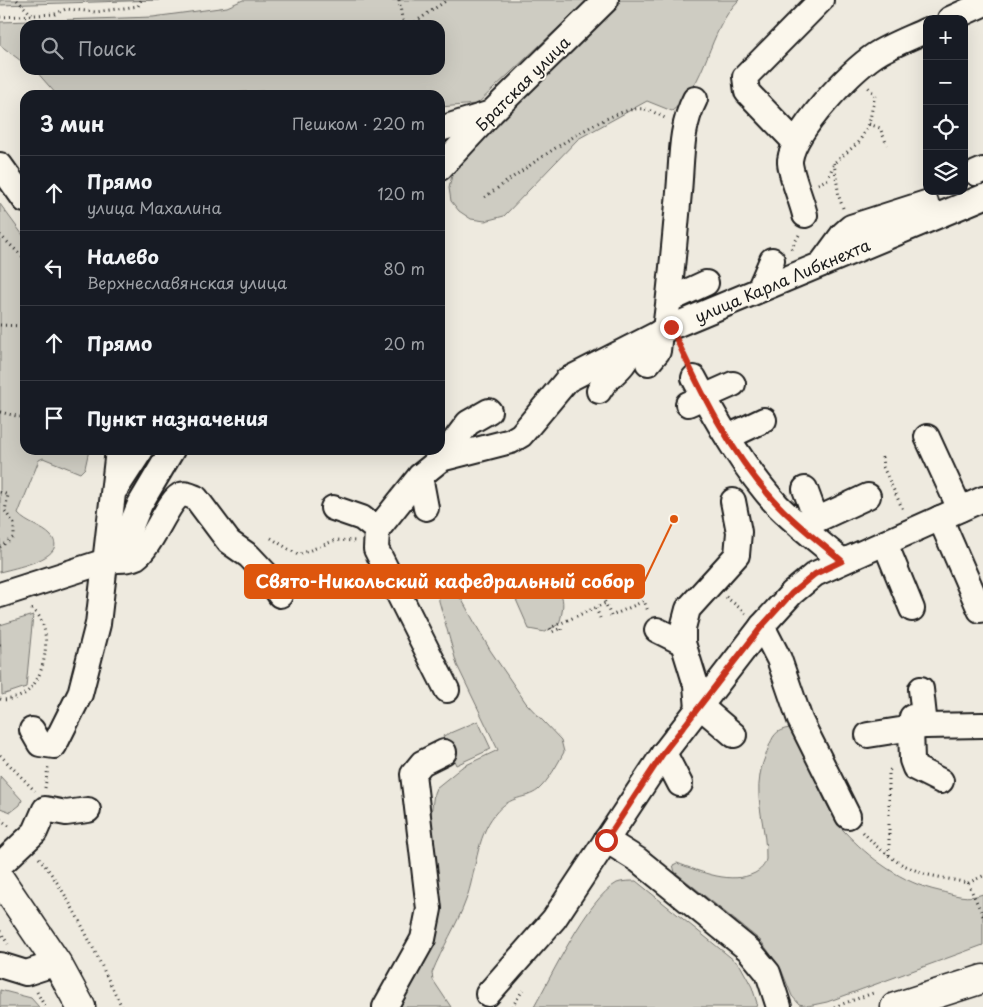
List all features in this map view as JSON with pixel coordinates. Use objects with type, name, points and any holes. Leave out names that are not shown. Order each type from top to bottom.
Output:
[{"type":"main road","points":[[0,879],[57,963],[81,1007]]},
{"type":"main road","points":[[895,1007],[983,979]]},
{"type":"street","name":"Братская улица","points":[[445,163],[492,112],[606,0]]},
{"type":"street","points":[[795,142],[747,92],[745,77],[821,0]]},
{"type":"street","points":[[803,205],[791,168],[790,160],[795,142],[816,112],[875,55],[923,32]]},
{"type":"street","points":[[662,331],[669,300],[682,163],[678,125],[696,99]]},
{"type":"street","points":[[445,127],[492,112]]},
{"type":"street","points":[[0,165],[20,193]]},
{"type":"street","name":"улица Карла Либкнехта","points":[[377,530],[420,476],[441,460],[511,441],[521,435],[567,380],[640,355],[662,331],[983,196]]},
{"type":"street","points":[[821,264],[842,234],[851,227],[926,203]]},
{"type":"street","points":[[759,290],[772,260]]},
{"type":"street","points":[[669,300],[706,284]]},
{"type":"street","points":[[599,391],[603,384],[626,363],[640,355]]},
{"type":"street","points":[[733,384],[695,393],[761,485],[809,523],[842,561]]},
{"type":"street","points":[[445,455],[468,423],[489,411]]},
{"type":"street","points":[[728,437],[764,420]]},
{"type":"street","points":[[928,437],[980,610]]},
{"type":"street","points":[[32,730],[40,744],[54,746],[80,694],[98,624],[110,561],[118,455]]},
{"type":"street","points":[[115,491],[138,455]]},
{"type":"street","points":[[110,561],[140,504],[169,455]]},
{"type":"street","points":[[441,460],[445,455]]},
{"type":"street","points":[[420,476],[426,508]]},
{"type":"street","points":[[805,489],[809,523]]},
{"type":"street","points":[[7,593],[110,561],[130,560],[137,556],[154,535],[175,498],[182,494],[196,498],[230,542],[249,556],[265,572],[280,595]]},
{"type":"street","points":[[809,523],[868,496]]},
{"type":"street","points":[[488,994],[554,919],[664,752],[762,626],[792,593],[815,574],[983,499]]},
{"type":"street","points":[[734,502],[739,532],[737,555],[688,609],[683,628],[683,643],[696,684],[699,708],[734,735]]},
{"type":"street","points":[[333,508],[362,518],[377,530],[376,549],[448,690]]},
{"type":"street","points":[[885,543],[912,609]]},
{"type":"street","points":[[653,620],[683,643]]},
{"type":"street","points":[[762,626],[779,659],[800,720],[848,816]]},
{"type":"street","points":[[921,689],[910,724],[915,768],[941,781]]},
{"type":"street","points":[[868,735],[910,724],[974,731]]},
{"type":"street","points":[[385,1007],[424,939],[429,909],[413,774],[422,763],[444,752]]},
{"type":"street","points":[[664,752],[680,784]]},
{"type":"street","points":[[0,865],[35,832],[45,805],[66,813],[88,810]]},
{"type":"street","points":[[606,840],[638,860],[749,950],[768,973],[779,1007]]},
{"type":"street","points":[[0,966],[26,973],[57,963]]},
{"type":"path","points":[[17,0],[32,16]]},
{"type":"path","points":[[0,16],[55,14],[66,10],[96,12],[138,6],[141,0]]},
{"type":"path","points":[[399,0],[403,20]]},
{"type":"path","points":[[418,20],[447,0]]},
{"type":"path","points":[[803,205],[828,179],[834,163],[859,142],[869,124],[875,95]]},
{"type":"path","points":[[485,197],[576,134],[617,115],[643,108],[678,125]]},
{"type":"path","points":[[869,124],[880,128],[887,145]]},
{"type":"path","points":[[834,163],[839,198],[851,227]]},
{"type":"path","points":[[0,236],[20,254]]},
{"type":"path","points":[[0,325],[20,326]]},
{"type":"path","points":[[0,412],[20,417]]},
{"type":"path","points":[[882,457],[883,468],[913,530]]},
{"type":"path","points":[[0,492],[8,495],[5,511],[14,524],[14,537],[0,547]]},
{"type":"path","points":[[271,538],[298,554],[336,540]]},
{"type":"path","points":[[584,568],[584,570],[577,572],[577,574],[591,570],[611,616],[644,601],[653,620]]},
{"type":"path","points":[[710,584],[762,626]]},
{"type":"path","points":[[0,699],[19,697],[32,687],[42,670],[45,653],[44,631],[40,618],[7,593]]},
{"type":"path","points":[[562,630],[560,628],[552,632],[550,628],[606,603]]},
{"type":"path","points":[[596,608],[600,618]]},
{"type":"path","points":[[45,805],[48,763],[54,746]]},
{"type":"path","points":[[889,856],[889,771],[912,752]]},
{"type":"path","points":[[0,755],[45,805]]},
{"type":"path","points":[[848,816],[875,845],[899,863],[924,874],[968,884],[983,876]]},
{"type":"path","points":[[0,819],[26,841],[54,876],[122,1007]]},
{"type":"path","points":[[968,884],[983,916]]},
{"type":"shaded area","points":[[0,0],[159,0],[0,5]]},
{"type":"shaded area","points":[[243,0],[588,0],[477,104],[445,107],[445,90],[53,90],[39,75],[445,75],[445,20],[61,20],[153,17],[227,7]]},
{"type":"shaded area","points":[[618,0],[739,0],[728,13],[720,27],[701,73],[693,87],[684,100],[672,111],[647,101],[578,139],[504,216],[485,221],[471,219],[459,211],[451,201],[449,188],[453,171],[496,119],[569,41]]},
{"type":"shaded area","points":[[20,21],[20,60],[0,45],[0,22]]},
{"type":"shaded area","points":[[0,204],[20,231],[20,455],[88,455],[85,468],[80,473],[43,458],[39,460],[18,514],[51,536],[55,544],[53,550],[38,561],[0,572]]},
{"type":"shaded area","points":[[539,571],[561,593],[563,606],[559,624],[545,632],[529,629],[514,595]]},
{"type":"shaded area","points":[[446,586],[462,600],[490,650],[526,703],[561,740],[564,752],[553,772],[542,786],[533,793],[507,803],[495,814],[484,833],[466,900],[432,973],[433,980],[451,1007],[393,1007],[440,906],[431,815],[436,788],[462,767],[498,750],[457,665],[439,601],[438,590]]},
{"type":"shaded area","points":[[33,615],[26,687],[2,695],[0,625]]},
{"type":"shaded area","points":[[478,721],[491,749],[456,765],[443,736]]},
{"type":"shaded area","points":[[790,728],[795,732],[830,810],[844,831],[864,851],[899,876],[925,887],[961,896],[972,897],[983,894],[983,945],[827,1002],[808,1006],[799,1004],[792,996],[781,969],[761,941],[675,872],[673,865],[677,863],[716,876],[736,878],[755,873],[765,864],[766,849],[759,796],[762,765],[773,737],[781,730]]},
{"type":"shaded area","points":[[0,776],[22,800],[20,805],[11,812],[0,808]]},
{"type":"shaded area","points":[[636,881],[740,965],[752,987],[757,1003],[756,1007],[534,1007],[571,939],[594,904],[606,891],[617,883]]},
{"type":"shaded area","points":[[0,990],[31,998],[39,1007],[0,1007]]},
{"type":"place","name":"Свято-Никольский кафедральный собор","points":[[674,519]]},
{"type":"route","points":[[606,840],[664,752],[762,626],[792,593],[815,574],[842,561],[801,527],[761,485],[738,453],[704,397],[671,327]]}]
